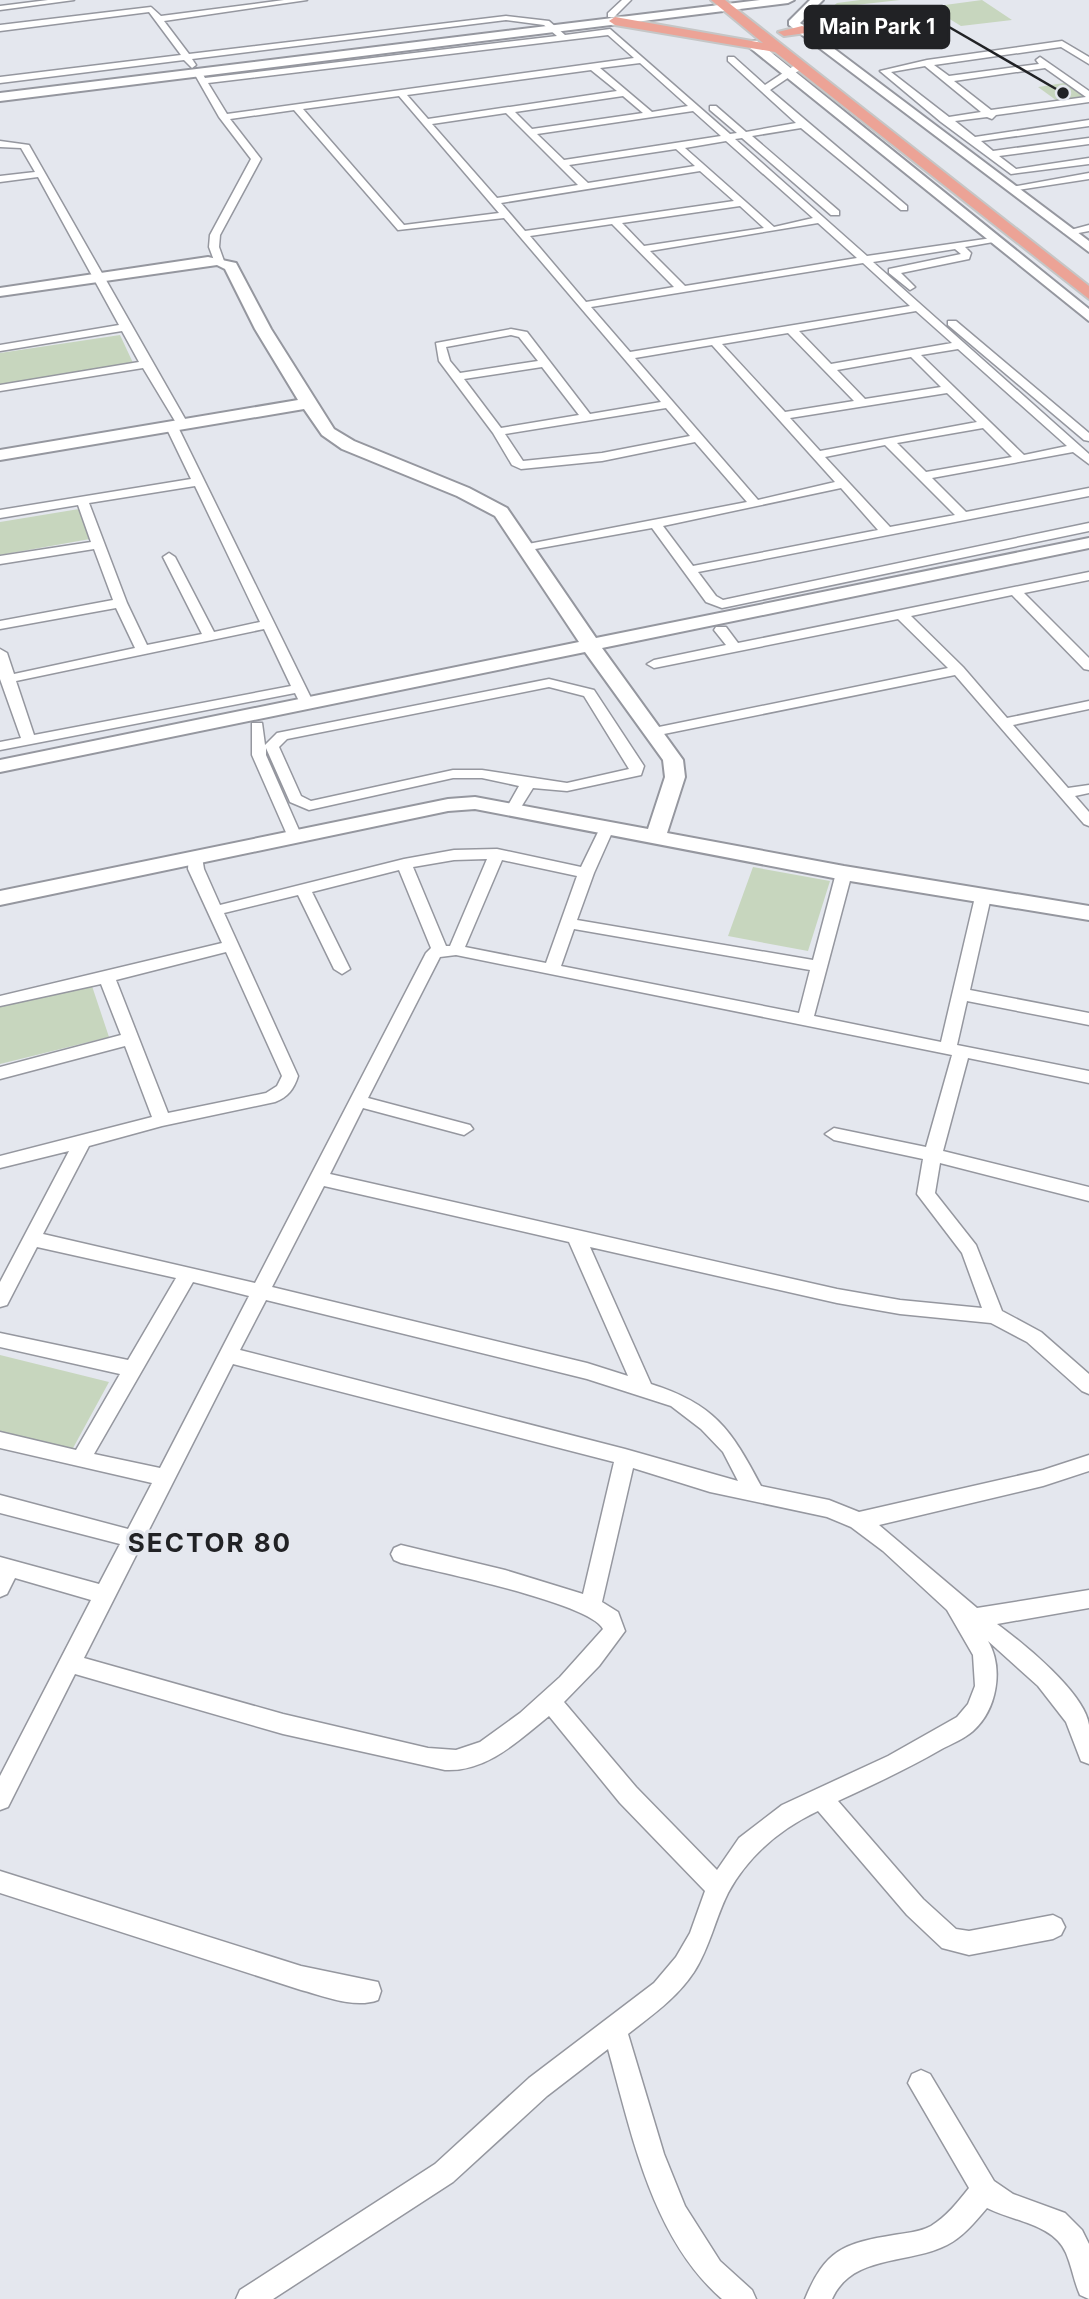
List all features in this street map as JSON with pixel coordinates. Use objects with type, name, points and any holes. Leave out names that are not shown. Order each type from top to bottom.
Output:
[{"type":"main road","points":[[724,2],[780,49],[795,69],[1089,294]]},
{"type":"main road","points":[[746,2],[881,110]]},
{"type":"main road","points":[[613,18],[780,49]]},
{"type":"main road","points":[[776,25],[802,30]]},
{"type":"street","points":[[0,8],[70,0]]},
{"type":"street","points":[[145,0],[195,69],[224,117],[256,159],[215,235],[214,247],[219,261]]},
{"type":"street","points":[[160,19],[241,4],[303,0]]},
{"type":"street","points":[[613,18],[627,0]]},
{"type":"street","points":[[0,90],[195,69],[427,49],[724,2],[788,0]]},
{"type":"street","points":[[817,0],[792,21],[1089,248]]},
{"type":"street","points":[[0,28],[151,9]]},
{"type":"street","points":[[0,97],[342,47],[554,29],[610,32],[1089,460]]},
{"type":"street","points":[[753,44],[795,69],[1089,316]]},
{"type":"street","points":[[1083,166],[1014,172],[883,70],[1062,44],[1089,61]]},
{"type":"street","points":[[0,80],[195,69],[342,47],[427,49]]},
{"type":"street","points":[[1026,50],[1089,99]]},
{"type":"street","points":[[732,59],[803,125],[904,208]]},
{"type":"street","points":[[224,117],[642,60]]},
{"type":"street","points":[[927,63],[990,115]]},
{"type":"street","points":[[949,79],[1048,65]]},
{"type":"street","points":[[592,66],[650,115]]},
{"type":"street","points":[[765,89],[795,69]]},
{"type":"street","points":[[670,85],[689,87]]},
{"type":"street","points":[[401,93],[755,504]]},
{"type":"street","points":[[426,122],[624,93]]},
{"type":"street","points":[[698,94],[835,213]]},
{"type":"street","points":[[946,121],[1089,99]]},
{"type":"street","points":[[296,107],[402,228],[507,215]]},
{"type":"street","points":[[530,132],[696,108]]},
{"type":"street","points":[[508,110],[586,187]]},
{"type":"street","points":[[971,140],[1089,123]]},
{"type":"street","points":[[562,163],[803,125]]},
{"type":"street","points":[[990,154],[1089,141]]},
{"type":"street","points":[[0,144],[24,145],[126,327],[177,424],[197,482],[303,695]]},
{"type":"street","points":[[678,146],[772,230]]},
{"type":"street","points":[[1053,146],[1083,166]]},
{"type":"street","points":[[1011,188],[1083,166]]},
{"type":"street","points":[[495,201],[702,168]]},
{"type":"street","points":[[0,179],[41,174]]},
{"type":"street","points":[[524,234],[741,203]]},
{"type":"street","points":[[643,249],[772,230],[819,220]]},
{"type":"street","points":[[614,222],[683,290]]},
{"type":"street","points":[[1068,232],[1089,228]]},
{"type":"street","points":[[585,305],[995,239]]},
{"type":"street","points":[[958,246],[967,253],[965,257],[893,271],[1088,438]]},
{"type":"street","points":[[0,292],[96,276],[219,261],[231,267],[263,329],[308,403],[335,439],[489,504],[510,521],[594,650],[673,760],[675,777],[656,836]]},
{"type":"street","points":[[628,356],[918,308]]},
{"type":"street","points":[[0,348],[126,327]]},
{"type":"street","points":[[791,329],[862,403]]},
{"type":"street","points":[[587,418],[523,334],[515,332],[442,343],[439,348],[498,432],[516,463],[521,465],[602,457],[698,438]]},
{"type":"street","points":[[715,342],[887,532]]},
{"type":"street","points":[[828,368],[960,345]]},
{"type":"street","points":[[913,354],[1021,459]]},
{"type":"street","points":[[457,377],[547,363]]},
{"type":"street","points":[[0,388],[146,365]]},
{"type":"street","points":[[782,416],[949,389]]},
{"type":"street","points":[[0,455],[308,403]]},
{"type":"street","points":[[498,432],[670,404]]},
{"type":"street","points":[[1047,423],[1065,419]]},
{"type":"street","points":[[817,455],[985,424]]},
{"type":"street","points":[[888,441],[964,517]]},
{"type":"street","points":[[923,476],[1075,448]]},
{"type":"street","points":[[0,514],[197,482]]},
{"type":"street","points":[[528,548],[843,484]]},
{"type":"street","points":[[690,570],[1089,492]]},
{"type":"street","points":[[82,500],[120,603],[143,650]]},
{"type":"street","points":[[655,523],[711,599],[722,604],[796,596],[1089,543]]},
{"type":"street","points":[[0,778],[257,726],[594,650],[796,596],[1089,527]]},
{"type":"street","points":[[0,560],[100,544]]},
{"type":"street","points":[[0,746],[303,695],[720,630],[1089,555]]},
{"type":"street","points":[[169,557],[209,635]]},
{"type":"street","points":[[654,664],[1089,576]]},
{"type":"street","points":[[1015,592],[1089,666]]},
{"type":"street","points":[[0,625],[120,603]]},
{"type":"street","points":[[900,613],[958,670],[1089,821]]},
{"type":"street","points":[[7,679],[269,624]]},
{"type":"street","points":[[720,630],[735,648]]},
{"type":"street","points":[[1074,651],[1089,648]]},
{"type":"street","points":[[0,653],[29,741]]},
{"type":"street","points":[[654,732],[958,670]]},
{"type":"street","points":[[549,683],[574,687],[593,697],[638,766],[631,775],[589,784],[551,787],[528,783],[482,774],[453,774],[309,806],[295,799],[272,746],[282,736],[549,683]]},
{"type":"street","points":[[0,766],[303,695]]},
{"type":"street","points":[[1004,723],[1089,705]]},
{"type":"street","points":[[257,726],[259,755],[295,837]]},
{"type":"street","points":[[513,808],[528,783]]},
{"type":"street","points":[[1064,793],[1089,789]]},
{"type":"street","points":[[0,898],[447,805],[475,803],[513,808],[844,873],[1089,913]]},
{"type":"street","points":[[551,970],[566,923],[607,828]]},
{"type":"street","points":[[214,911],[404,864],[454,855],[496,855],[586,873]]},
{"type":"street","points":[[448,950],[496,855]]},
{"type":"street","points":[[0,1162],[162,1120],[269,1098],[282,1093],[287,1086],[290,1076],[214,911],[196,869],[194,857]]},
{"type":"street","points":[[404,864],[448,950]]},
{"type":"street","points":[[805,1021],[844,873]]},
{"type":"street","points":[[303,889],[342,969]]},
{"type":"street","points":[[983,897],[961,994],[955,1051],[926,1194],[970,1250],[994,1316]]},
{"type":"street","points":[[566,923],[821,967]]},
{"type":"street","points":[[0,1001],[230,946]]},
{"type":"street","points":[[2,1792],[434,953],[448,950],[1089,1077]]},
{"type":"street","points":[[107,977],[162,1120]]},
{"type":"street","points":[[961,994],[1089,1019]]},
{"type":"street","points":[[0,1073],[130,1039]]},
{"type":"street","points":[[358,1101],[464,1129]]},
{"type":"street","points":[[834,1134],[933,1155],[1089,1194]]},
{"type":"street","points":[[0,1300],[83,1142]]},
{"type":"street","points":[[319,1178],[865,1302],[994,1316],[1034,1337],[1088,1388]]},
{"type":"street","points":[[576,1236],[643,1388]]},
{"type":"street","points":[[34,1239],[261,1290],[643,1388],[678,1400],[708,1423],[730,1447],[755,1495]]},
{"type":"street","points":[[81,1459],[188,1273]]},
{"type":"street","points":[[0,1340],[134,1369]]},
{"type":"street","points":[[228,1355],[625,1457],[755,1495],[829,1509],[858,1521],[890,1545],[949,1599],[1046,1679],[1074,1716],[1089,1754]]},
{"type":"street","points":[[0,1440],[165,1477]]},
{"type":"street","points":[[591,1606],[625,1457]]},
{"type":"street","points":[[858,1521],[1043,1478],[1089,1463]]},
{"type":"street","points":[[0,1504],[134,1539]]},
{"type":"street","points":[[69,1663],[283,1724],[428,1758],[453,1761],[474,1757],[492,1747],[551,1702],[584,1670],[614,1631],[610,1619],[591,1606],[505,1579],[401,1553]]},
{"type":"street","points":[[0,1588],[5,1567],[105,1595]]},
{"type":"street","points":[[249,2299],[443,2173],[537,2087],[663,1992],[685,1965],[700,1939],[718,1888],[747,1846],[790,1813],[965,1724],[977,1710],[986,1686],[983,1652],[949,1599]]},
{"type":"street","points":[[975,1618],[1089,1599]]},
{"type":"street","points":[[551,1702],[628,1796],[718,1888]]},
{"type":"street","points":[[821,1798],[915,1907],[950,1940],[969,1943],[1054,1927]]},
{"type":"street","points":[[0,1882],[301,1979],[339,1988],[369,1991]]},
{"type":"street","points":[[614,2028],[651,2150],[668,2195],[690,2240],[712,2271],[743,2299]]},
{"type":"street","points":[[920,2083],[985,2190],[997,2202],[1059,2222],[1073,2239],[1089,2286]]},
{"type":"street","points":[[818,2299],[831,2274],[849,2259],[903,2249],[939,2235],[956,2224],[985,2190]]},
{"type":"green space","points":[[900,0],[838,7],[850,17],[816,20],[837,3]]},
{"type":"green space","points":[[982,0],[1012,20],[961,26],[930,7]]},
{"type":"green space","points":[[1064,83],[1089,98],[1060,103],[1038,87]]},
{"type":"green space","points":[[120,335],[134,365],[0,386],[0,353]]},
{"type":"green space","points":[[79,509],[90,539],[0,555],[0,522]]},
{"type":"green space","points":[[753,867],[830,881],[808,951],[728,936]]},
{"type":"green space","points":[[92,986],[109,1037],[0,1064],[0,1007]]},
{"type":"green space","points":[[0,1355],[109,1382],[72,1450],[0,1432]]},
{"type":"place","name":"Main Park 1","points":[[1063,93]]},
{"type":"district","name":"SECTOR 80","points":[[210,1543]]}]
